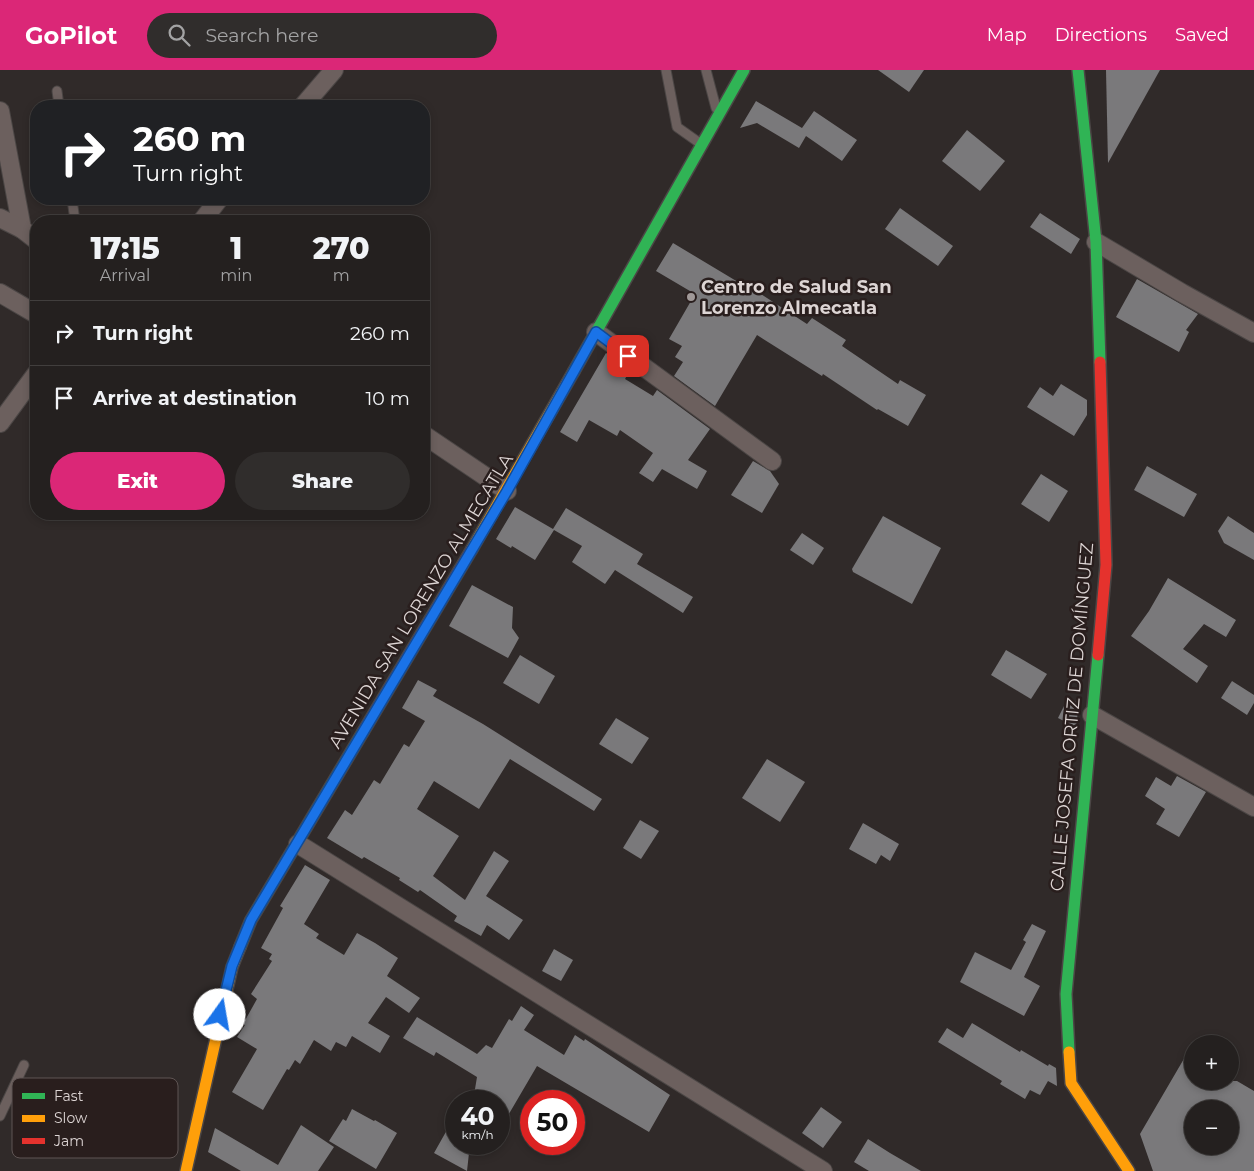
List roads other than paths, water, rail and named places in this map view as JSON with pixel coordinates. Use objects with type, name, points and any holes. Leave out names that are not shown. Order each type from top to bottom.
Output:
[{"type":"main road","name":"AVENIDA SAN LORENZO ALMECATLA","points":[[186,1171],[232,966],[251,920],[507,491],[744,70]]},
{"type":"main road","name":"CALLE JOSEFA ORTIZ DE DOMÍNGUEZ","points":[[1078,70],[1096,242],[1106,565],[1066,994],[1071,1082],[1129,1171]]},
{"type":"street","points":[[308,100],[334,70]]},
{"type":"street","points":[[0,111],[22,229]]},
{"type":"street","points":[[207,215],[214,205]]},
{"type":"street","points":[[0,218],[30,235]]},
{"type":"street","points":[[1096,242],[1182,294],[1254,333]]},
{"type":"street","points":[[0,292],[30,310]]},
{"type":"street","points":[[596,332],[772,461]]},
{"type":"street","points":[[0,423],[30,382]]},
{"type":"street","points":[[430,439],[507,491]]},
{"type":"street","points":[[1092,715],[1254,807]]},
{"type":"street","points":[[298,844],[823,1171]]},
{"type":"lane","points":[[666,70],[677,127],[702,144]]},
{"type":"lane","points":[[706,70],[718,116]]},
{"type":"lane","points":[[57,91],[58,100]]},
{"type":"lane","points":[[18,1078],[24,1065]]},
{"type":"lane","points":[[0,1116],[12,1090]]},
{"type":"place","name":"Centro de Salud San Lorenzo Almecatla","points":[[691,297]]}]
